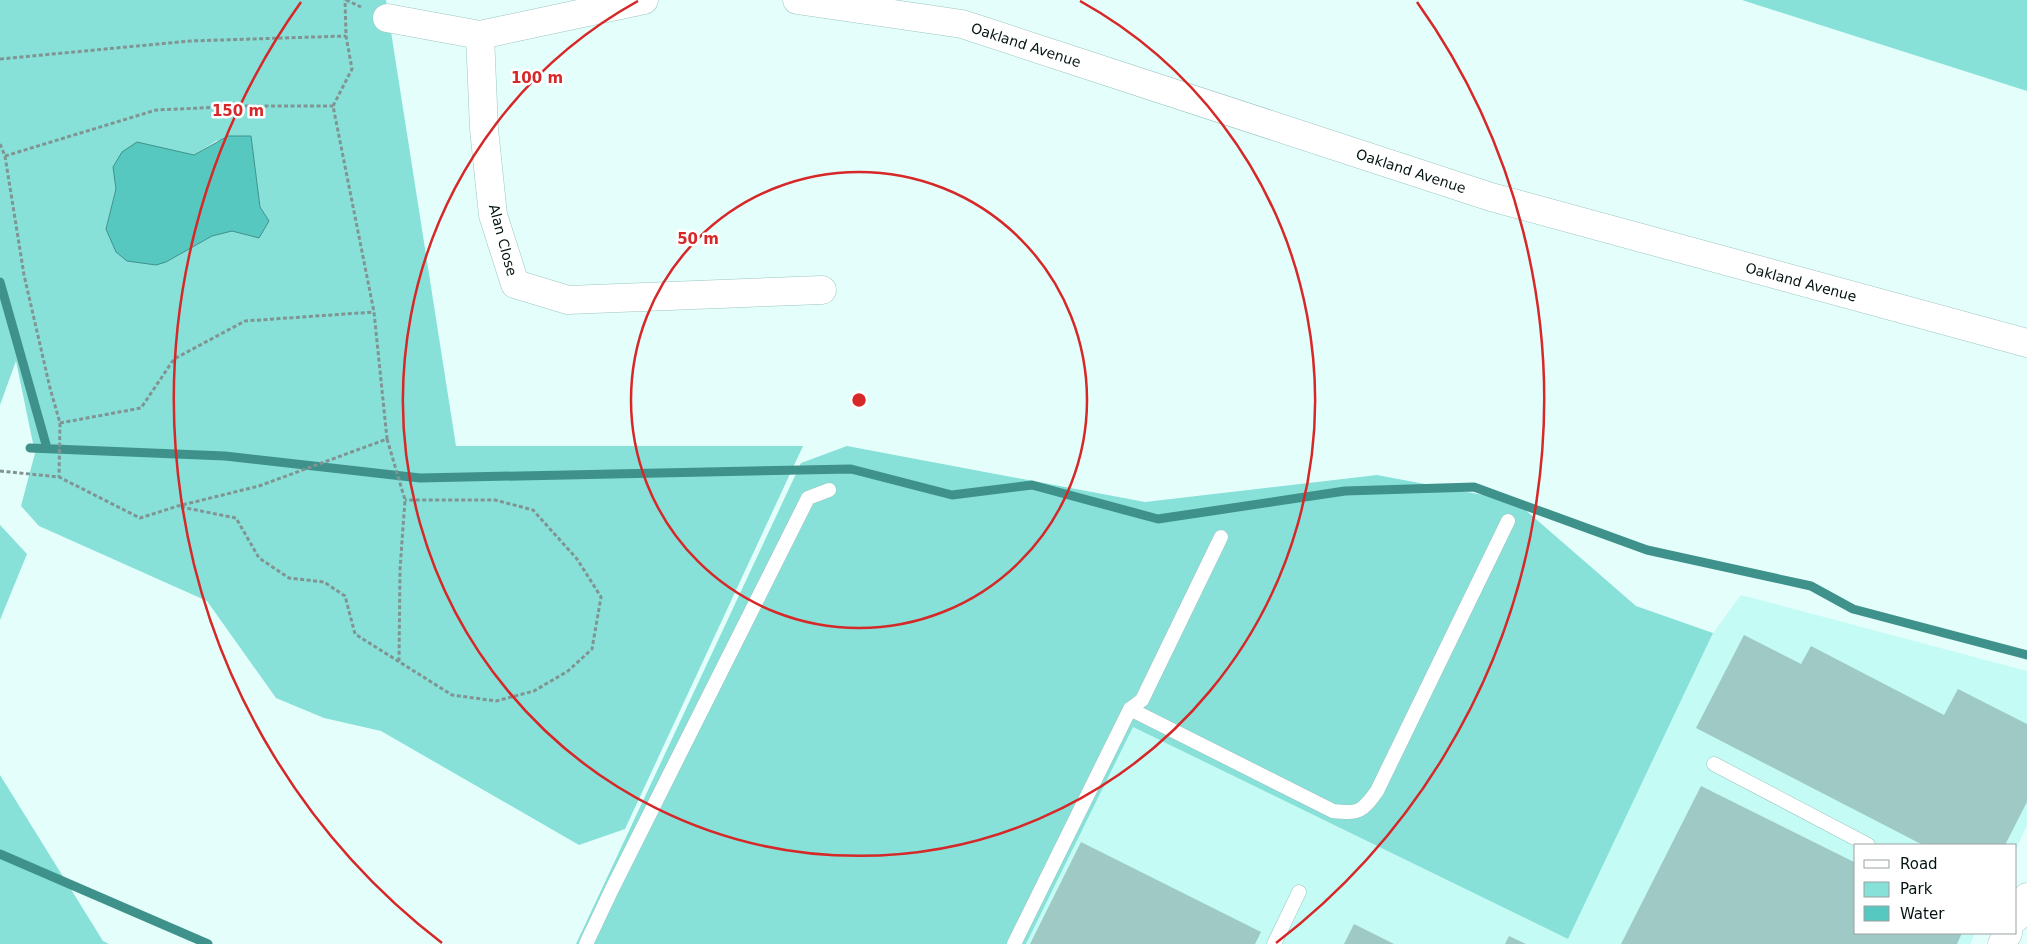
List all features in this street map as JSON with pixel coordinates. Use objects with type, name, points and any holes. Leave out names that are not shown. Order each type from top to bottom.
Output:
[{"type":"street","points":[[386,18],[480,36],[644,0]]},
{"type":"street","name":"Oakland Avenue","points":[[797,0],[962,24],[1491,198],[2027,343]]},
{"type":"street","name":"Alan Close","points":[[480,36],[484,129],[493,215],[515,284],[568,300],[822,290]]},
{"type":"street","points":[[2017,916],[2027,897]]},
{"type":"lane","points":[[586,944],[808,498],[829,490]]},
{"type":"lane","points":[[1130,709],[1333,811],[1349,813],[1366,808],[1377,791],[1508,521]]},
{"type":"lane","points":[[1014,944],[1130,709],[1142,700],[1221,537]]},
{"type":"lane","points":[[1714,764],[1866,844]]},
{"type":"lane","points":[[1274,944],[1299,892]]},
{"type":"path","points":[[346,0],[346,36],[352,68],[333,106],[374,312],[388,439],[405,500],[400,569],[398,662]]},
{"type":"path","points":[[0,59],[190,41],[346,36]]},
{"type":"path","points":[[5,156],[156,110],[245,106],[333,106]]},
{"type":"path","points":[[0,144],[5,156],[24,275],[60,423],[59,477]]},
{"type":"path","points":[[60,423],[141,408],[174,360],[245,321],[374,312]]},
{"type":"path","points":[[0,470],[59,477],[140,518],[178,506],[259,486],[388,439]]},
{"type":"path","points":[[178,506],[236,518],[259,558],[289,578],[324,582],[346,596],[355,634],[452,695],[496,701],[534,691],[568,671],[592,649],[601,597],[577,558],[532,510],[495,500],[405,500]]},
{"type":"shaded area","points":[[1741,595],[2027,671],[2027,825],[2017,847],[2017,844],[1854,844],[1854,934],[1975,934],[1970,944],[1026,944],[1133,727],[1568,939],[1713,633]]},
{"type":"green space","points":[[0,0],[386,0],[456,446],[803,446],[625,829],[579,845],[381,731],[324,718],[276,698],[207,601],[39,526],[21,506],[35,453],[16,361],[0,405]],"holes":[[[251,136],[260,207],[269,221],[259,238],[232,230],[212,236],[166,262],[106,229],[116,189],[137,142],[194,155],[216,141]]]},
{"type":"green space","points":[[1742,0],[2027,0],[2027,91]]},
{"type":"green space","points":[[847,446],[1145,502],[1377,475],[1515,501],[1636,606],[1713,633],[1568,939],[1133,727],[1026,944],[576,944],[801,463]]},
{"type":"green space","points":[[0,525],[27,554],[0,620]]},
{"type":"green space","points":[[0,775],[103,941],[109,944],[0,944]]},
{"type":"water","points":[[228,136],[251,136],[260,207],[269,221],[259,238],[232,231],[212,236],[166,262],[156,265],[127,261],[116,252],[106,229],[116,189],[113,167],[122,152],[137,142],[194,155]]},
{"type":"building","points":[[1744,635],[1801,664],[1811,646],[1944,715],[1958,689],[2027,724],[2027,802],[2006,844],[1921,844],[1696,728]]},
{"type":"building","points":[[1701,786],[1854,862],[1854,934],[1962,934],[1957,944],[1621,944]]},
{"type":"building","points":[[1081,842],[1261,932],[1255,944],[1030,944]]},
{"type":"building","points":[[1354,924],[1394,944],[1344,944]]},
{"type":"building","points":[[1509,936],[1526,944],[1505,944]]},
{"type":"waterway","points":[[0,282],[47,448]]},
{"type":"waterway","points":[[30,448],[225,456],[420,478],[851,469],[952,495],[1032,485],[1158,519],[1345,491],[1474,487],[1647,550],[1811,586],[1853,609],[2027,655]]},
{"type":"waterway","points":[[0,854],[208,944]]}]
